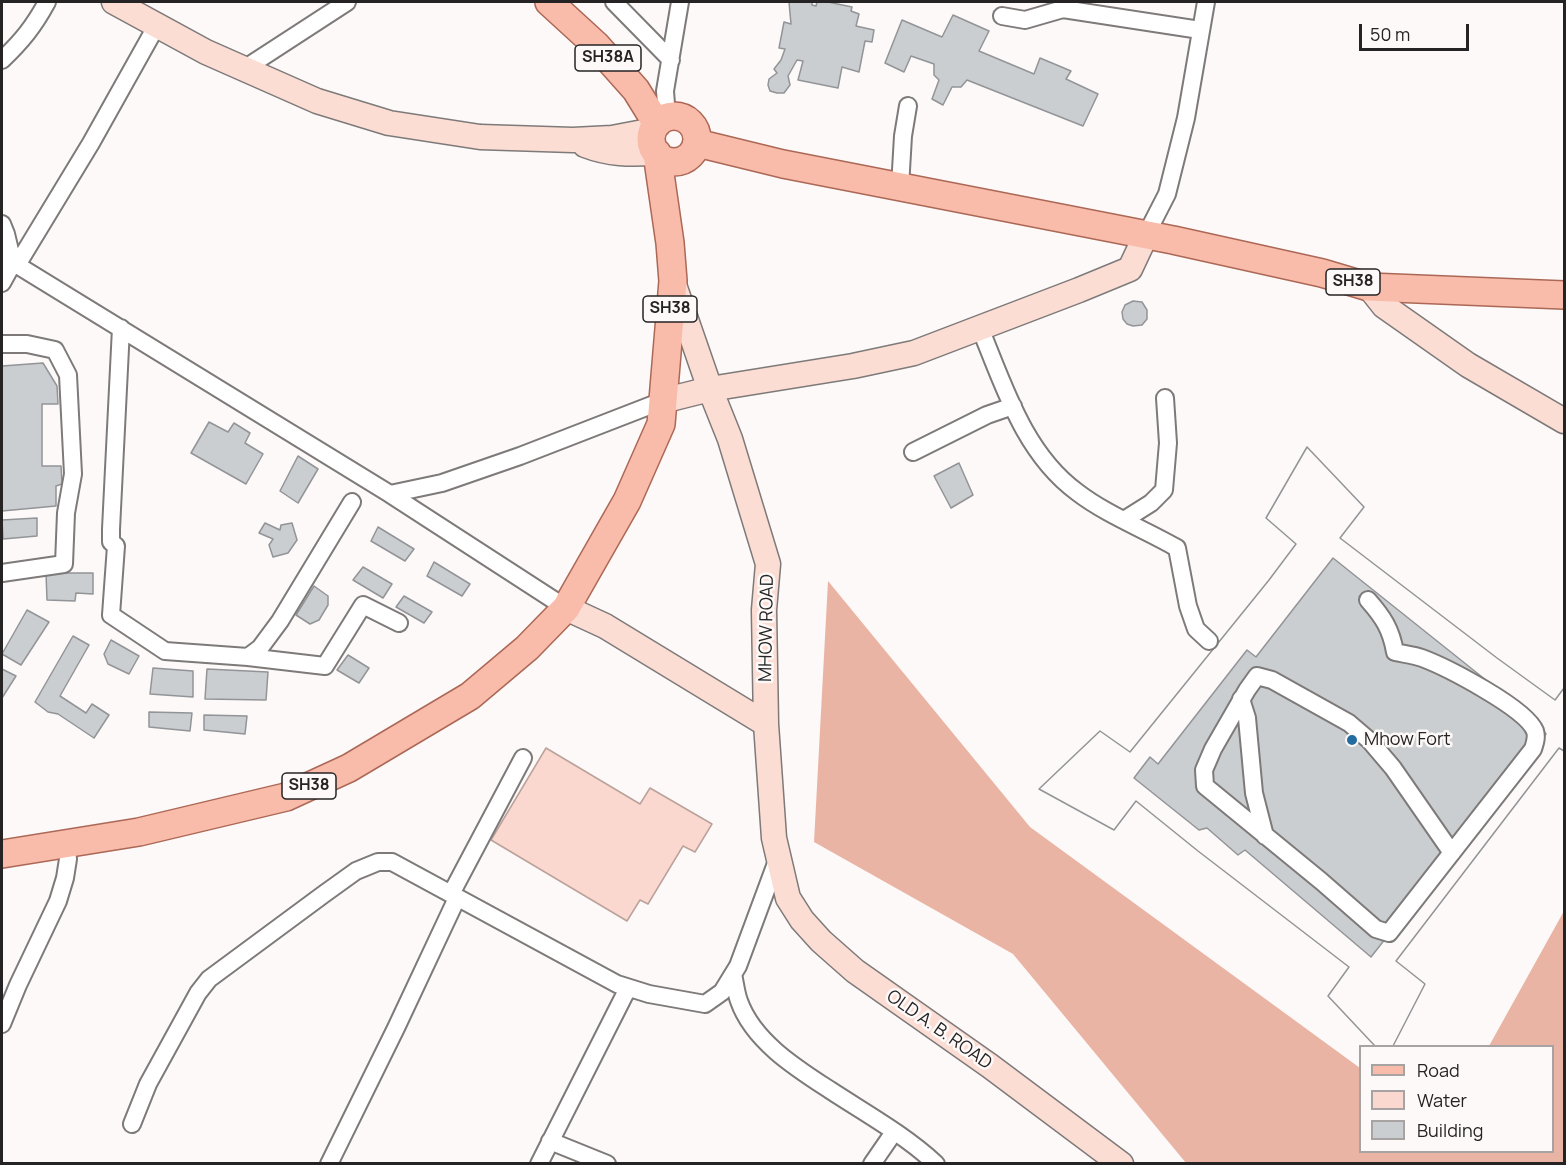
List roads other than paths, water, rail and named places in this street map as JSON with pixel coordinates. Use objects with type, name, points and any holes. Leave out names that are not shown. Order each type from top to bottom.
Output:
[{"type":"main road","name":"SH38A","points":[[549,2],[596,45],[636,90],[659,131]]},
{"type":"main road","points":[[659,131],[675,116],[689,121],[697,135],[665,216]]},
{"type":"main road","name":"SH38","points":[[659,131],[662,157],[674,161],[692,150],[783,164],[1146,235],[1322,273],[1369,287],[1564,295]]},
{"type":"main road","name":"SH38","points":[[2,854],[138,832],[286,796],[349,768],[470,696],[527,648],[566,608],[627,501],[660,424],[672,281],[659,131]]},
{"type":"street","points":[[2,60],[20,43],[47,2]]},
{"type":"street","points":[[114,2],[206,52],[316,101],[389,123],[480,137],[573,140],[601,151],[625,155],[659,131],[680,2]]},
{"type":"street","points":[[244,69],[347,2]]},
{"type":"street","points":[[614,2],[671,60]]},
{"type":"street","points":[[390,494],[453,479],[662,402],[710,389],[852,366],[914,353],[1130,269],[1167,194],[1186,118],[1206,2]]},
{"type":"street","points":[[1002,16],[1025,20],[1063,9],[1200,30]]},
{"type":"street","points":[[2,283],[10,261],[91,143],[157,25]]},
{"type":"street","points":[[900,187],[903,136],[908,106]]},
{"type":"street","points":[[2,224],[10,261]]},
{"type":"street","points":[[10,261],[390,494],[566,608],[605,626],[766,724]]},
{"type":"street","name":"MHOW ROAD","points":[[672,281],[730,439],[768,564],[764,610],[766,724],[774,838],[780,867]]},
{"type":"street","points":[[1369,287],[1384,306],[1468,365],[1564,421]]},
{"type":"street","points":[[121,328],[111,529],[111,542],[116,546],[111,615],[165,651],[325,666],[363,604],[399,623]]},
{"type":"street","points":[[980,328],[1018,418],[1035,448],[1054,472],[1077,492],[1106,511],[1177,548],[1188,606],[1196,628],[1209,641]]},
{"type":"street","points":[[2,344],[27,344],[55,350],[68,375],[72,474],[66,513],[64,564],[2,573]]},
{"type":"street","points":[[1124,520],[1151,503],[1164,490],[1168,443],[1165,398]]},
{"type":"street","points":[[913,452],[987,415],[1013,406]]},
{"type":"street","points":[[248,657],[260,648],[280,621],[352,502]]},
{"type":"street","points":[[1368,600],[1383,617],[1392,637],[1395,652],[1422,658],[1466,678],[1527,720],[1534,729],[1536,738],[1533,749],[1452,853],[1389,933],[1376,929],[1205,786],[1204,770],[1241,699],[1257,676],[1272,680],[1349,723],[1370,741],[1393,768],[1452,853]]},
{"type":"street","points":[[1241,699],[1247,718],[1254,793],[1265,836]]},
{"type":"street","points":[[329,1164],[396,1028],[454,896],[523,758]]},
{"type":"street","points":[[2,1024],[58,901],[68,859],[66,843]]},
{"type":"street","points":[[132,1124],[148,1084],[198,993],[209,979],[356,871],[378,862],[392,862],[600,976],[628,988],[705,1004],[722,992],[738,966],[780,867]]},
{"type":"street","name":"OLD A. B. ROAD","points":[[780,867],[788,898],[801,920],[855,971],[990,1066],[1121,1164]]},
{"type":"street","points":[[733,974],[738,1000],[744,1013],[759,1035],[773,1049],[797,1068],[894,1132],[936,1164]]},
{"type":"street","points":[[539,1164],[628,988]]},
{"type":"street","points":[[872,1164],[894,1132]]},
{"type":"street","points":[[550,1141],[607,1164]]},
{"type":"water","points":[[546,748],[640,804],[650,788],[712,824],[695,852],[683,846],[648,904],[640,900],[627,921],[491,840]]},
{"type":"place","name":"Mhow Fort","points":[[1352,740]]}]
